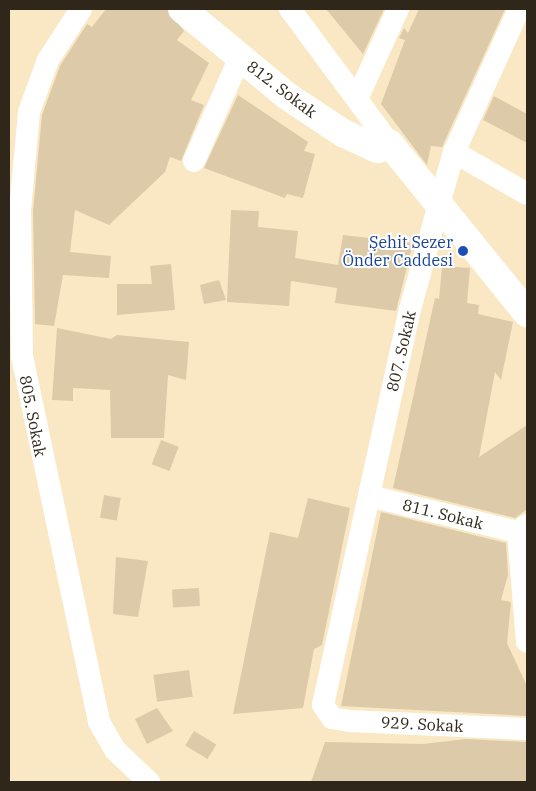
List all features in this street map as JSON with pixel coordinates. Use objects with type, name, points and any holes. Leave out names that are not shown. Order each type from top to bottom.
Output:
[{"type":"street","name":"805. Sokak","points":[[81,9],[48,60],[29,112],[20,210],[22,356],[99,722],[114,750],[149,782]]},
{"type":"street","name":"812. Sokak","points":[[182,9],[287,96],[364,146],[378,149],[390,144]]},
{"type":"street","points":[[290,9],[390,144],[526,312]]},
{"type":"street","points":[[357,99],[398,9]]},
{"type":"street","name":"807. Sokak","points":[[323,705],[369,496],[438,204],[454,152],[519,9]]},
{"type":"street","points":[[194,161],[240,58]]},
{"type":"street","points":[[454,152],[527,194]]},
{"type":"street","name":"811. Sokak","points":[[369,496],[522,528]]},
{"type":"street","points":[[522,528],[527,642]]},
{"type":"street","name":"929. Sokak","points":[[323,705],[332,718],[349,721],[527,729]]},
{"type":"building","points":[[106,9],[167,9],[184,31],[177,40],[209,63],[191,100],[204,105],[181,161],[170,157],[165,172],[109,225],[75,210],[70,252],[111,256],[109,278],[63,275],[54,326],[35,324],[33,211],[42,115],[60,66],[87,24],[92,27]]},
{"type":"building","points":[[326,9],[384,9],[363,54]]},
{"type":"building","points":[[419,9],[505,9],[442,147],[431,146],[427,165],[381,104],[405,40],[399,38],[404,28],[408,33]]},
{"type":"building","points":[[238,95],[308,142],[304,151],[315,154],[303,198],[287,194],[285,198],[204,168]]},
{"type":"building","points":[[494,96],[527,114],[527,143],[483,120]]},
{"type":"building","points":[[231,210],[259,211],[258,227],[298,231],[295,258],[338,265],[343,235],[413,243],[396,311],[335,303],[337,288],[291,281],[289,306],[227,302]]},
{"type":"building","points":[[171,264],[175,310],[117,315],[117,284],[152,284],[150,266]]},
{"type":"building","points":[[442,266],[470,268],[467,303],[479,305],[478,314],[513,322],[501,380],[495,372],[479,457],[527,425],[527,509],[515,518],[393,488],[435,298],[439,299]]},
{"type":"building","points":[[219,280],[226,300],[204,304],[200,285]]},
{"type":"building","points":[[57,328],[111,339],[117,335],[189,342],[186,380],[168,375],[164,438],[111,438],[110,390],[73,388],[73,401],[52,400]]},
{"type":"building","points":[[161,440],[179,447],[169,471],[152,464]]},
{"type":"building","points":[[104,495],[121,498],[117,521],[100,518]]},
{"type":"building","points":[[308,498],[350,508],[322,645],[314,649],[303,708],[233,714],[270,532],[298,538]]},
{"type":"building","points":[[381,512],[506,543],[508,575],[501,600],[511,602],[507,643],[527,686],[527,716],[341,706]]},
{"type":"building","points":[[116,557],[148,561],[138,617],[113,614]]},
{"type":"building","points":[[199,588],[200,606],[173,607],[172,589]]},
{"type":"building","points":[[189,670],[193,697],[157,702],[153,675]]},
{"type":"building","points":[[157,708],[173,731],[147,744],[135,719]]},
{"type":"building","points":[[194,731],[216,744],[208,759],[185,746]]},
{"type":"building","points":[[466,739],[527,742],[527,782],[311,782],[325,742],[423,744]]},
{"type":"place","name":"Şehit Sezer Önder Caddesi","points":[[463,251]]}]
